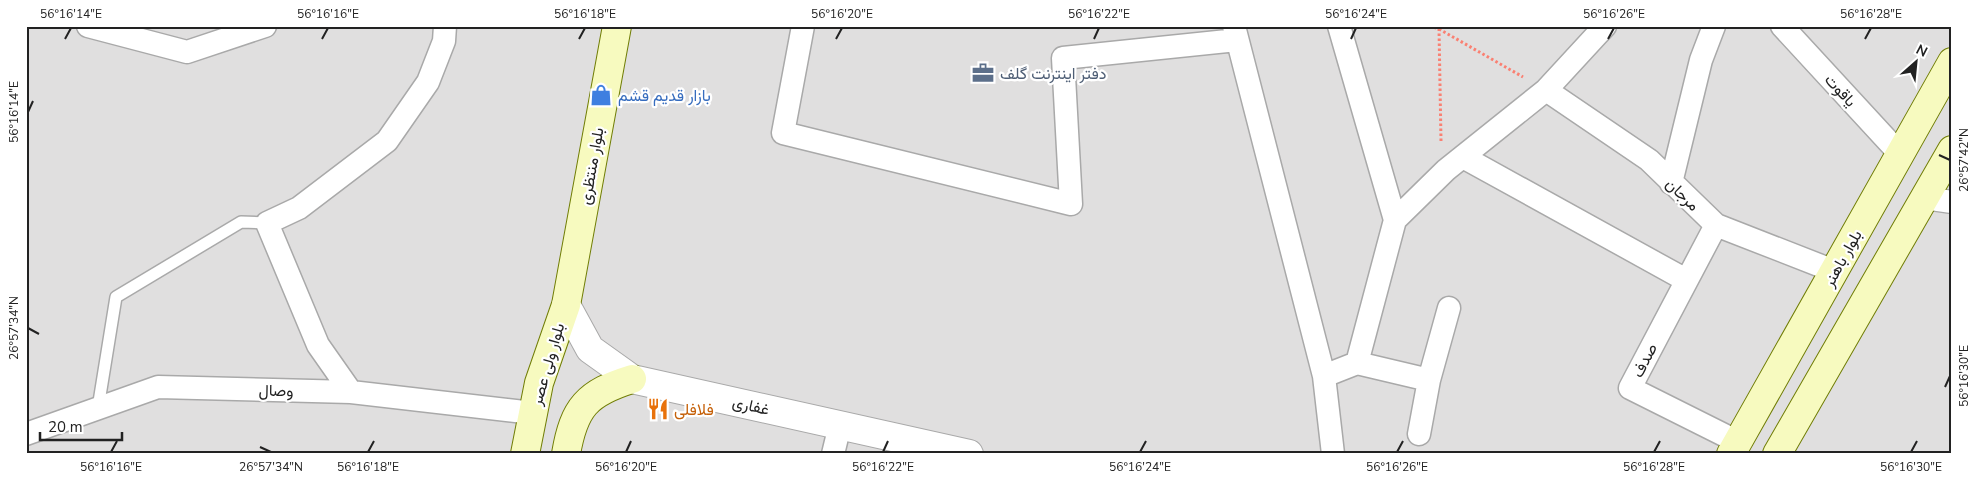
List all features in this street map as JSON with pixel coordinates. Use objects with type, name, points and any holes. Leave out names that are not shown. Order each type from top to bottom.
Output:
[{"type":"main road","name":"بلوار منتظری","points":[[566,305],[617,26]]},
{"type":"main road","name":"بلوار باهنر","points":[[1734,448],[1952,62]]},
{"type":"main road","points":[[1777,454],[1952,150]]},
{"type":"main road","name":"بلوار ولی عصر","points":[[526,454],[539,383],[566,305]]},
{"type":"main road","points":[[566,454],[570,429],[583,405],[605,387],[632,379]]},
{"type":"street","points":[[88,26],[187,52],[265,26]]},
{"type":"street","points":[[351,392],[318,345],[267,223],[299,208],[387,141],[428,82],[444,41],[445,26]]},
{"type":"street","points":[[803,26],[783,133],[1071,204],[1063,58],[1235,33],[1324,376],[1333,454]]},
{"type":"street","points":[[1339,26],[1394,220],[1357,363]]},
{"type":"street","points":[[1394,220],[1442,174],[1546,90],[1605,26]]},
{"type":"street","points":[[1671,183],[1701,60],[1714,26]]},
{"type":"street","name":"یاقوت","points":[[1782,26],[1900,154]]},
{"type":"street","name":"مرجان","points":[[1546,90],[1648,160],[1716,225],[1834,271]]},
{"type":"street","points":[[1462,157],[1686,280]]},
{"type":"street","points":[[1924,198],[1952,202]]},
{"type":"street","name":"صدف","points":[[1716,225],[1630,388],[1734,448]]},
{"type":"street","name":"غفاری","points":[[566,305],[590,349],[632,379],[969,454]]},
{"type":"street","points":[[1419,434],[1429,380],[1448,308]]},
{"type":"street","points":[[1324,376],[1357,363],[1429,380]]},
{"type":"street","name":"وصال","points":[[26,434],[158,387],[351,392],[533,413]]},
{"type":"street","points":[[833,454],[840,425]]},
{"type":"lane","points":[[98,408],[116,297],[241,222],[267,223]]},
{"type":"path","points":[[1429,26],[1439,28],[1546,90]]},
{"type":"path","points":[[1439,28],[1442,174]]},
{"type":"shaded area","points":[[26,26],[1952,26],[1952,454],[26,454]]},
{"type":"place","name":"دفتر اینترنت گلف","points":[[983,73]]},
{"type":"place","name":"بازار قدیم قشم","points":[[601,95]]},
{"type":"place","name":"فلافلی","points":[[658,409]]}]
